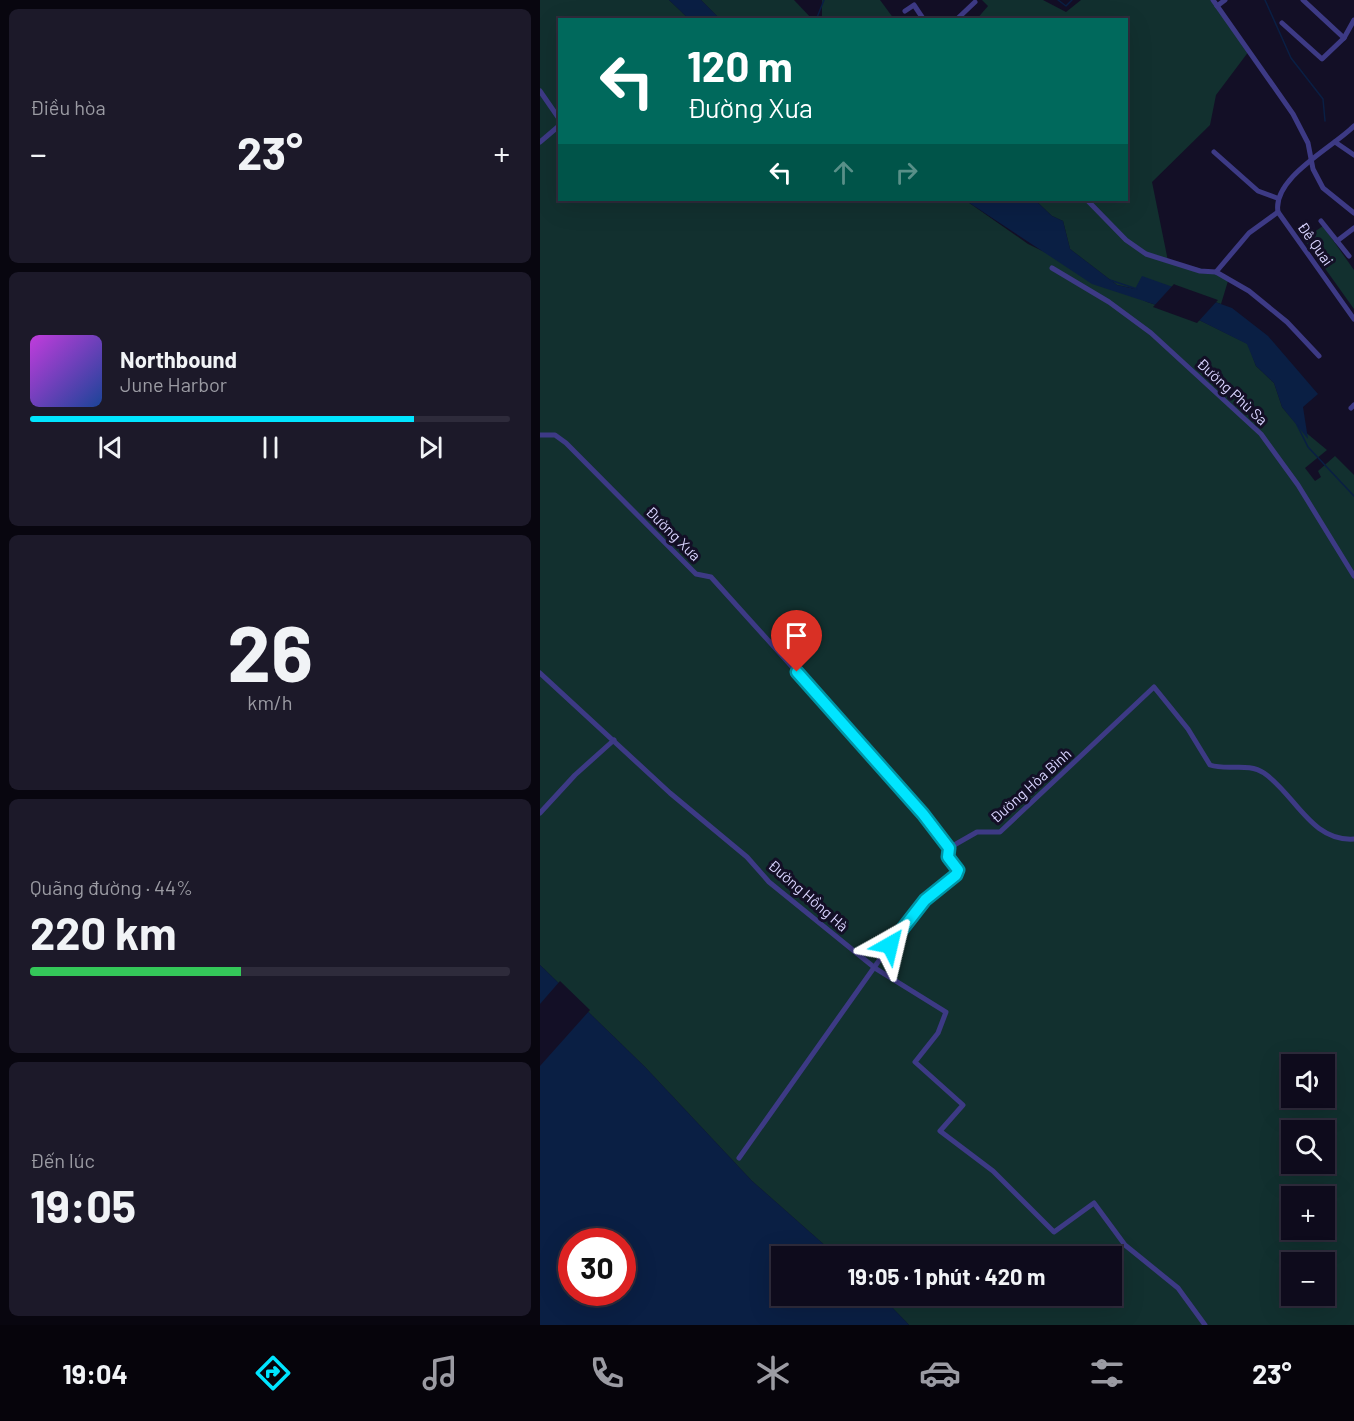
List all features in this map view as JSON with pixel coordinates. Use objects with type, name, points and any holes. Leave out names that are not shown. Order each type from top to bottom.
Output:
[{"type":"street","points":[[1225,0],[1215,3],[1293,114],[1308,143],[1311,162],[1323,188],[1354,213]]},
{"type":"street","points":[[1303,0],[1344,38]]},
{"type":"street","points":[[1311,7],[1316,0]]},
{"type":"street","points":[[958,18],[975,2]]},
{"type":"street","points":[[905,11],[914,5],[923,18]]},
{"type":"street","points":[[1282,23],[1322,59],[1344,38],[1354,20]]},
{"type":"street","points":[[540,91],[558,117]]},
{"type":"street","points":[[1216,273],[1249,233],[1278,212],[1277,198],[1286,184],[1354,126]]},
{"type":"street","points":[[540,142],[558,127]]},
{"type":"street","points":[[1335,142],[1354,155]]},
{"type":"street","points":[[1214,152],[1258,191],[1277,198]]},
{"type":"street","points":[[1088,201],[1126,240],[1146,254],[1200,271],[1216,273],[1249,291],[1287,322],[1319,356]]},
{"type":"street","name":"Đê Quai","points":[[1278,212],[1354,319]]},
{"type":"street","points":[[1321,221],[1349,256]]},
{"type":"street","points":[[1337,242],[1353,232]]},
{"type":"street","name":"Đường Phù Sa","points":[[1052,268],[1109,302],[1151,333],[1261,434],[1298,485],[1354,576]]},
{"type":"street","name":"Đường Xưa","points":[[540,435],[555,435],[574,449],[696,574],[711,577],[876,761],[949,848]]},
{"type":"street","name":"Đường Hồng Hà","points":[[540,673],[670,793],[754,864],[769,882],[875,968],[946,1012],[938,1033],[915,1062],[963,1105],[940,1131],[993,1171],[1054,1232],[1094,1203],[1125,1245],[1178,1288],[1205,1325]]},
{"type":"street","name":"Đường Hòa Bình","points":[[949,848],[977,832],[1000,832],[1154,687],[1188,729],[1210,765],[1227,769],[1252,767],[1262,771],[1284,788],[1312,823],[1326,834],[1335,838],[1354,839]]},
{"type":"street","points":[[540,813],[575,775],[614,740]]},
{"type":"street","points":[[739,1158],[925,900],[956,875],[958,870],[948,857],[949,848]]},
{"type":"green space","points":[[540,0],[669,0],[688,18],[558,18],[558,201],[966,201],[1028,244],[1147,302],[1193,317],[1248,344],[1256,366],[1274,383],[1282,407],[1298,426],[1327,450],[1305,468],[1315,481],[1321,477],[1318,471],[1335,456],[1354,475],[1354,1325],[909,1325],[891,1306],[1122,1306],[1122,1246],[826,1246],[752,1181],[645,1067],[540,965]]},
{"type":"green space","points":[[701,0],[794,0],[811,18],[719,18]]},
{"type":"green space","points":[[822,0],[880,0],[893,18],[822,18]]},
{"type":"green space","points":[[982,0],[1043,0],[1066,12],[1081,0],[1213,0],[1249,51],[1216,95],[1210,125],[1152,182],[1168,261],[1216,272],[1228,281],[1221,304],[1142,277],[1136,289],[1117,285],[1070,249],[1063,221],[1052,216],[1036,201],[1128,201],[1128,18],[978,18],[988,6]]},
{"type":"green space","points":[[1323,226],[1354,270],[1354,309],[1304,239]]},
{"type":"water","points":[[669,0],[701,0],[719,18],[688,18]]},
{"type":"water","points":[[967,201],[1036,201],[1052,216],[1063,221],[1070,249],[1117,285],[1135,289],[1142,276],[1232,308],[1268,336],[1318,394],[1303,407],[1308,439],[1282,407],[1274,383],[1256,366],[1247,344],[1193,317],[1092,284]]},
{"type":"water","points":[[540,965],[645,1067],[752,1181],[826,1246],[771,1246],[771,1306],[891,1306],[909,1325],[540,1325]]},
{"type":"pier","points":[[1174,284],[1218,300],[1197,323],[1153,307]]},
{"type":"pier","points":[[560,981],[590,1010],[540,1066],[540,1004]]},
{"type":"waterway","points":[[817,18],[824,0]]},
{"type":"waterway","points":[[1058,0],[1066,6],[1072,0]]},
{"type":"waterway","points":[[1265,0],[1291,58],[1323,99],[1325,121]]},
{"type":"waterway","points":[[1110,280],[1137,289]]},
{"type":"waterway","points":[[1297,425],[1308,447],[1354,496]]},
{"type":"route","points":[[797,672],[923,814],[949,848],[948,857],[958,870],[956,875],[925,900],[890,945]]}]
